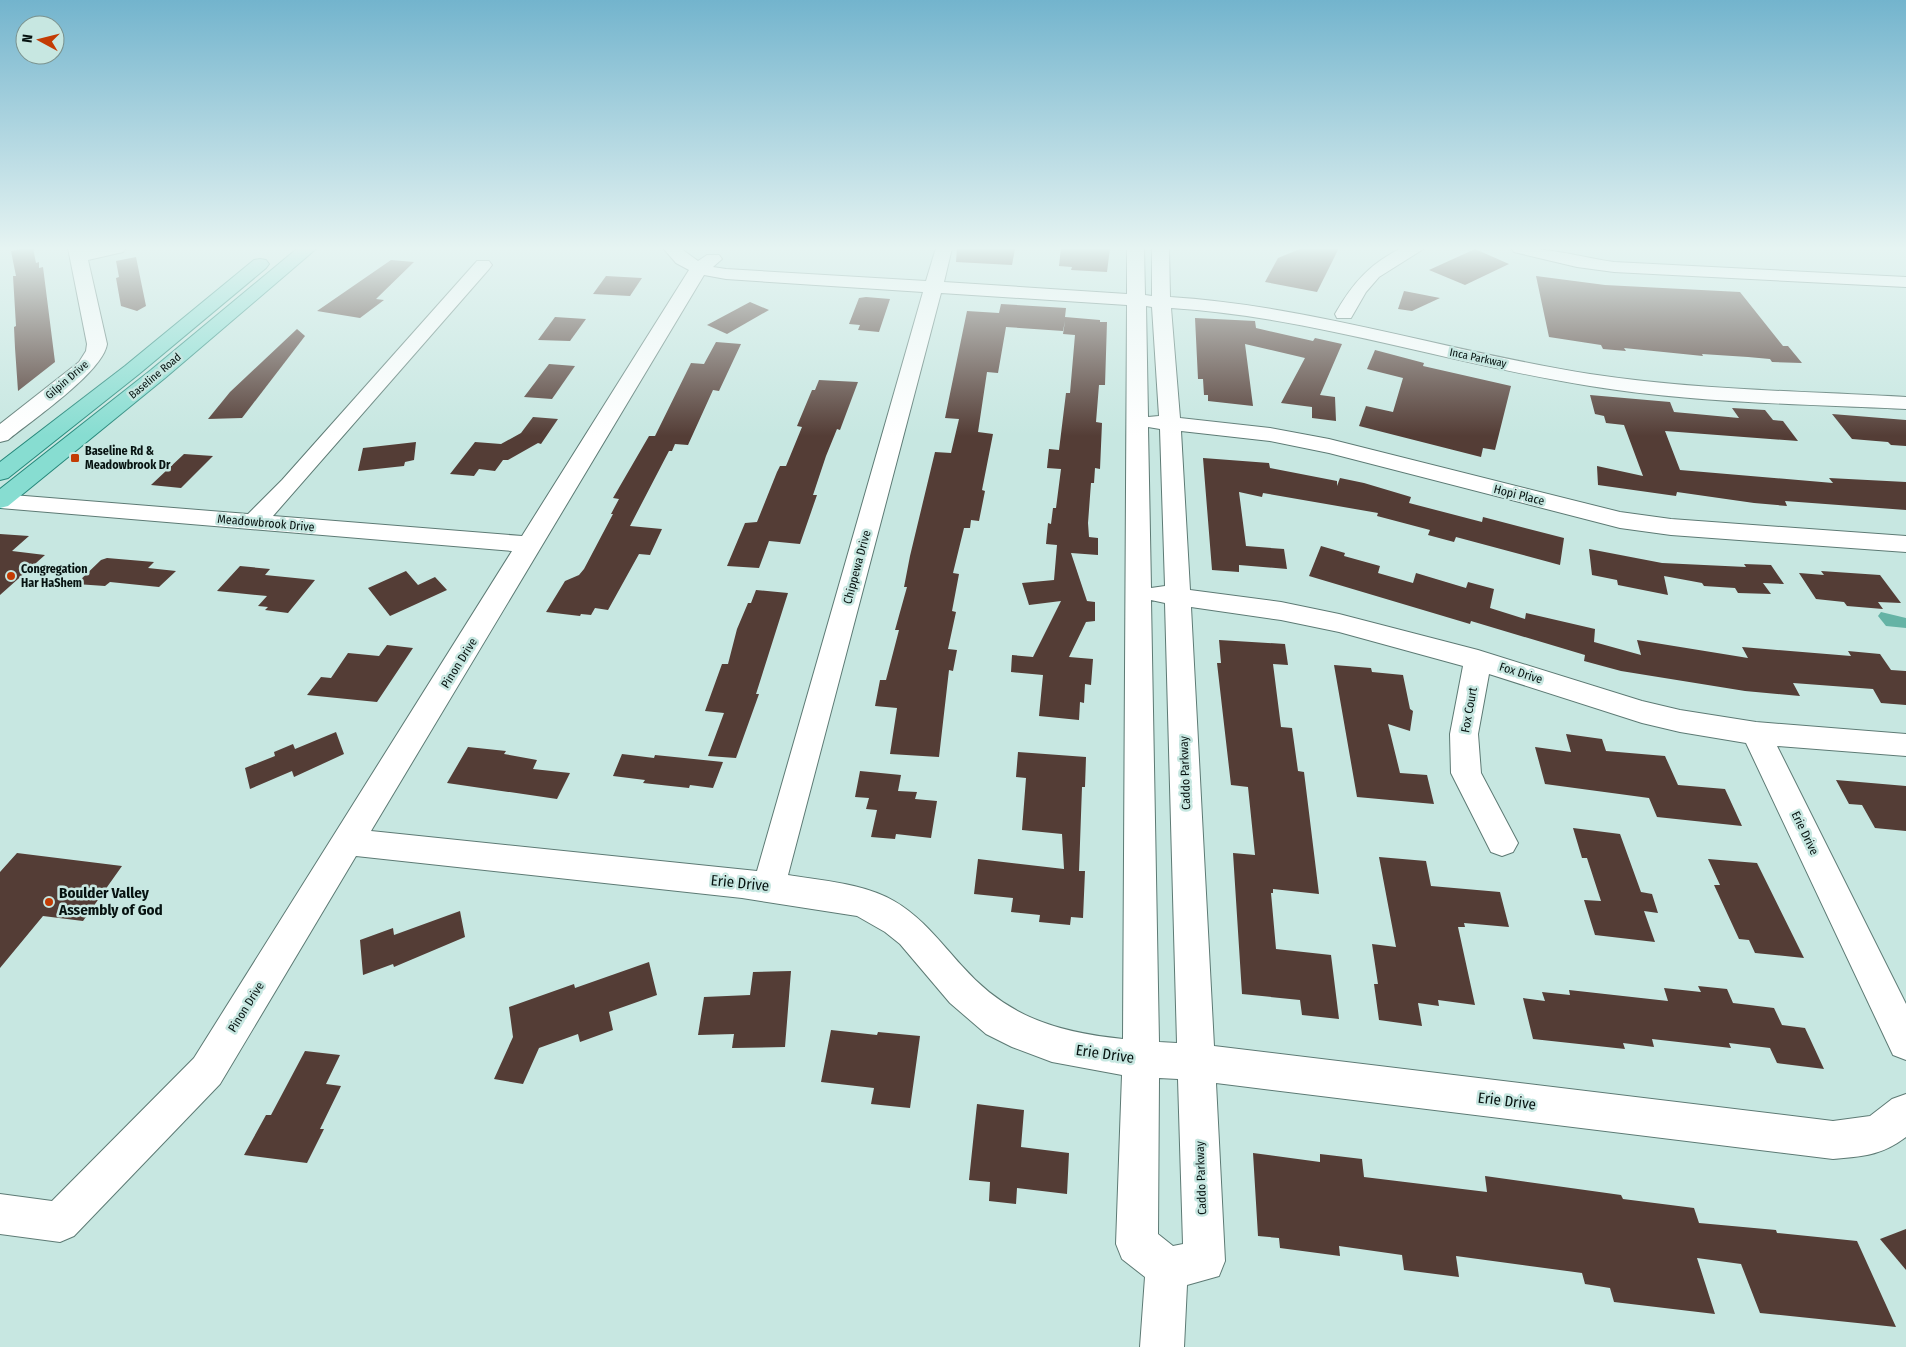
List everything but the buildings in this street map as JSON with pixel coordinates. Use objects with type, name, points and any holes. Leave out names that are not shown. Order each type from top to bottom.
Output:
[{"type":"main road","name":"Baseline Road","points":[[0,473],[203,311]]},
{"type":"main road","name":"Baseline Road","points":[[0,501],[233,311]]},
{"type":"street","name":"Gilpin Drive","points":[[0,435],[86,366],[96,351],[97,344],[90,311]]},
{"type":"street","points":[[254,522],[290,485],[443,311]]},
{"type":"street","name":"Pinon Drive","points":[[0,1214],[60,1222],[207,1071],[673,311]]},
{"type":"street","name":"Chippewa Drive","points":[[769,886],[927,311]]},
{"type":"street","name":"Caddo Parkway","points":[[1147,311],[1137,421],[1141,1059],[1137,1244],[1166,1268],[1204,1261],[1170,422],[1151,311]]},
{"type":"street","name":"Inca Parkway","points":[[1268,311],[1509,365],[1590,380],[1688,391],[1906,403]]},
{"type":"street","name":"Inca Parkway","points":[[1330,311],[1591,364],[1676,373],[1906,387]]},
{"type":"street","name":"Hopi Place","points":[[1137,421],[1170,422],[1306,441],[1620,520],[1671,527],[1906,544]]},
{"type":"street","name":"Meadowbrook Drive","points":[[0,501],[531,545]]},
{"type":"street","name":"Fox Drive","points":[[1138,592],[1281,611],[1339,623],[1478,660],[1642,712],[1680,721],[1756,733],[1906,745]]},
{"type":"street","name":"Fox Court","points":[[1478,660],[1464,734],[1466,772],[1502,843]]},
{"type":"street","name":"Erie Drive","points":[[1756,733],[1906,1042]]},
{"type":"street","name":"Erie Drive","points":[[348,842],[769,886],[864,903],[898,920],[922,943],[948,977],[976,1006],[1005,1027],[1064,1048],[1141,1059],[1197,1062],[1833,1140],[1877,1135],[1906,1112]]},
{"type":"street","points":[[1162,1347],[1166,1268]]},
{"type":"shaded area","points":[[1881,612],[1906,618],[1906,628],[1886,626],[1878,616]]},
{"type":"place","name":"Baseline Rd & Meadowbrook Dr","points":[[75,458]]},
{"type":"place","name":"Congregation Har HaShem","points":[[11,576]]},
{"type":"place","name":"Boulder Valley Assembly of God","points":[[49,902]]}]
